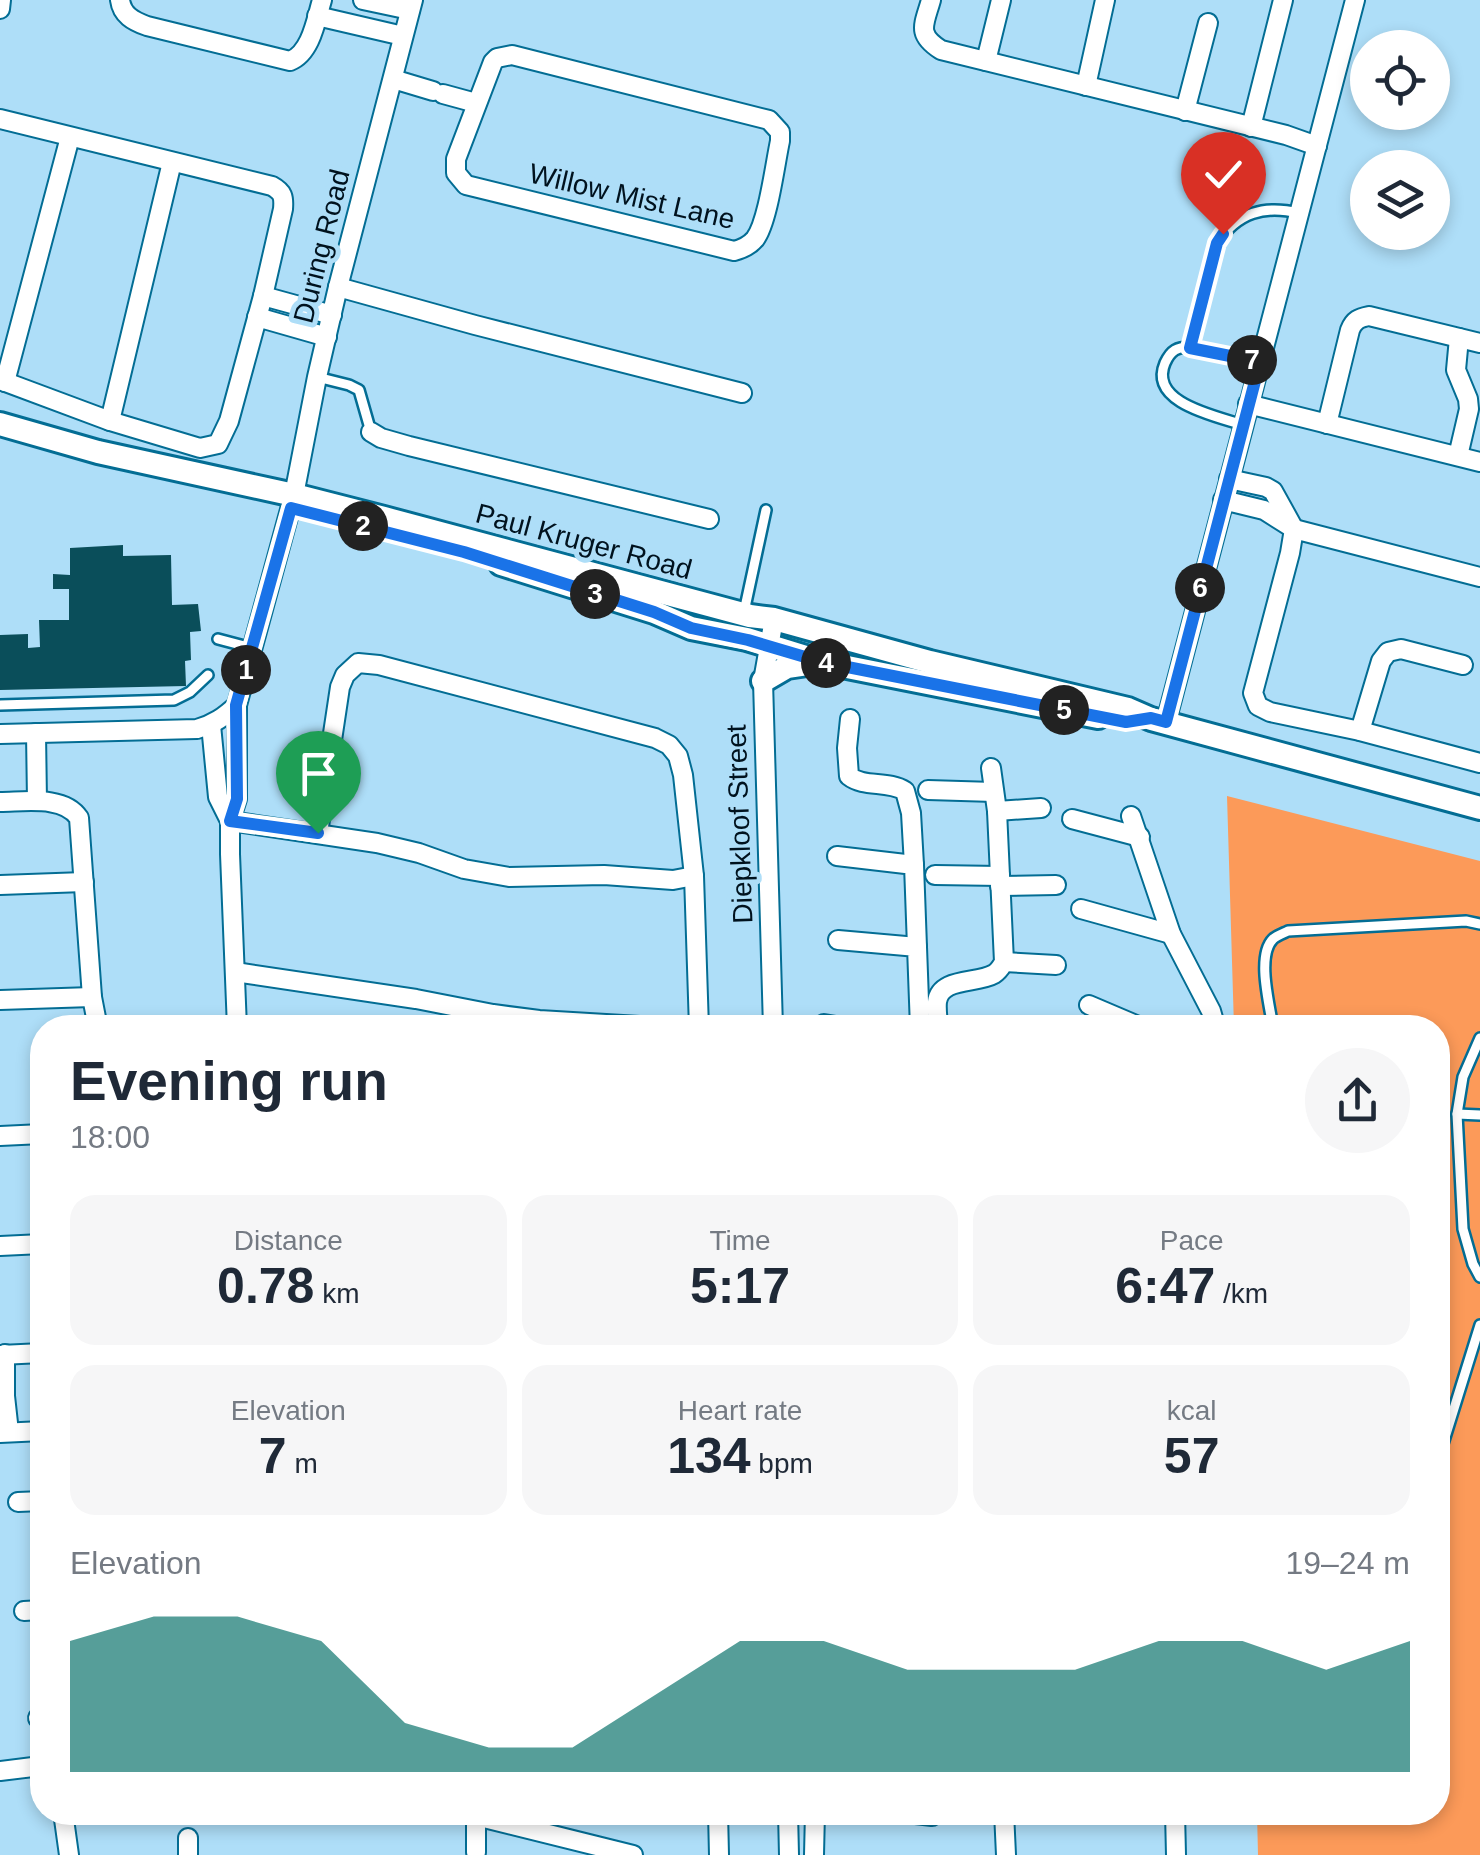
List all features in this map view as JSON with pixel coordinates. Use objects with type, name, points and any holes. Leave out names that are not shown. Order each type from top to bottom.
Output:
[{"type":"street","points":[[0,9],[1,0]]},
{"type":"street","points":[[120,0],[124,13],[136,22],[284,61],[296,60],[304,52],[320,8],[368,28],[404,36]]},
{"type":"street","points":[[930,0],[923,32],[941,50],[1317,146]]},
{"type":"street","points":[[986,61],[1002,0]]},
{"type":"street","points":[[1086,86],[1106,0]]},
{"type":"street","points":[[1251,127],[1283,0]]},
{"type":"street","points":[[1158,720],[1223,500],[1355,0]]},
{"type":"street","points":[[367,1],[412,5]]},
{"type":"street","name":"During Road","points":[[230,821],[237,799],[236,705],[292,502],[338,287],[412,5]]},
{"type":"street","points":[[1186,111],[1208,23]]},
{"type":"street","name":"Willow Mist Lane","points":[[512,55],[770,120],[780,132],[780,141],[760,230],[752,243],[734,251],[466,185],[456,174],[455,164],[476,103],[493,62],[512,55]]},
{"type":"street","points":[[393,79],[476,103]]},
{"type":"street","points":[[0,119],[281,191],[284,209],[263,296],[229,421],[218,444],[200,448],[110,421],[3,381],[70,138]]},
{"type":"street","points":[[110,421],[172,162]]},
{"type":"street","points":[[338,287],[742,393]]},
{"type":"street","points":[[263,296],[332,315]]},
{"type":"street","points":[[1327,424],[1350,330],[1359,318],[1369,316],[1480,343]]},
{"type":"street","points":[[257,317],[327,337]]},
{"type":"street","points":[[1458,338],[1456,370],[1469,409],[1458,456]]},
{"type":"street","points":[[1248,404],[1480,462]]},
{"type":"street","name":"Paul Kruger Road","points":[[0,424],[292,502],[1128,709],[1480,808]]},
{"type":"street","points":[[370,432],[409,446],[709,520]]},
{"type":"street","name":"Paul Kruger Road","points":[[0,437],[292,502],[464,552],[654,612],[691,628],[822,662],[1126,722],[1158,720]]},
{"type":"street","points":[[1228,478],[1273,490],[1294,529],[1253,698],[1263,710],[1480,763]]},
{"type":"street","points":[[1223,500],[1271,513],[1294,529],[1480,577]]},
{"type":"street","name":"Diepkloof Street","points":[[773,1015],[763,681],[774,620]]},
{"type":"street","points":[[1360,731],[1380,661],[1388,652],[1401,650],[1464,665]]},
{"type":"street","points":[[763,681],[787,667],[822,662]]},
{"type":"street","points":[[318,833],[340,687],[344,675],[358,664],[635,732],[668,745],[678,756],[683,775],[694,876],[699,1015]]},
{"type":"street","points":[[0,734],[197,729],[211,725],[236,705]]},
{"type":"street","points":[[850,719],[848,776],[857,782],[893,785],[905,791],[914,864],[920,1015]]},
{"type":"street","points":[[211,725],[218,797],[230,821],[237,1015]]},
{"type":"street","points":[[36,734],[37,802]]},
{"type":"street","points":[[938,1015],[937,1000],[947,986],[990,976],[1004,962],[991,768]]},
{"type":"street","points":[[928,790],[1042,808]]},
{"type":"street","points":[[0,802],[64,805],[74,809],[79,818],[95,1015]]},
{"type":"street","points":[[1131,816],[1171,934],[1212,1015]]},
{"type":"street","points":[[1072,819],[1140,837]]},
{"type":"street","points":[[230,821],[378,843],[464,869],[509,877],[604,875],[672,880],[694,876]]},
{"type":"street","points":[[837,856],[914,864]]},
{"type":"street","points":[[935,875],[1056,885]]},
{"type":"street","points":[[0,885],[84,882]]},
{"type":"street","points":[[1081,909],[1171,934]]},
{"type":"street","points":[[838,940],[917,948]]},
{"type":"street","points":[[1004,962],[1056,965]]},
{"type":"street","points":[[235,972],[416,998],[501,1015]]},
{"type":"street","points":[[0,1000],[92,997]]},
{"type":"street","points":[[1089,1005],[1112,1015]]},
{"type":"street","points":[[0,1136],[30,1135]]},
{"type":"street","points":[[0,1246],[30,1245]]},
{"type":"street","points":[[30,1354],[2,1355],[4,1432],[30,1431]]},
{"type":"street","points":[[18,1502],[30,1502]]},
{"type":"street","points":[[0,1770],[30,1767]]},
{"type":"street","points":[[66,1825],[69,1855]]},
{"type":"street","points":[[476,1825],[476,1852]]},
{"type":"street","points":[[518,1825],[633,1855]]},
{"type":"street","points":[[719,1825],[720,1855]]},
{"type":"street","points":[[788,1825],[789,1855]]},
{"type":"street","points":[[814,1825],[814,1855]]},
{"type":"street","points":[[1005,1825],[1006,1855]]},
{"type":"street","points":[[1175,1825],[1176,1855]]},
{"type":"lane","points":[[1190,348],[1217,243],[1223,234],[1234,224],[1265,210],[1299,213]]},
{"type":"lane","points":[[1243,425],[1184,404],[1166,390],[1163,372],[1178,347],[1260,362]]},
{"type":"lane","points":[[317,376],[360,390],[370,432]]},
{"type":"lane","points":[[744,614],[766,510]]},
{"type":"lane","points":[[218,639],[252,648]]},
{"type":"lane","points":[[0,705],[174,700],[190,692],[208,675]]},
{"type":"lane","points":[[1271,1015],[1264,965],[1270,942],[1288,931],[1466,921],[1480,924]]},
{"type":"lane","points":[[1480,1038],[1462,1077],[1458,1114],[1462,1228],[1472,1264],[1480,1277]]},
{"type":"lane","points":[[1458,1114],[1480,1115]]},
{"type":"lane","points":[[1450,1421],[1480,1325]]},
{"type":"shaded area","points":[[1227,796],[1480,861],[1480,1855],[1258,1855],[1257,1825],[1450,1825],[1450,1015],[1234,1015]]},
{"type":"building","points":[[123,545],[123,556],[171,555],[172,605],[198,604],[201,631],[190,632],[191,660],[185,661],[186,686],[0,690],[0,635],[28,634],[28,648],[40,647],[39,620],[69,620],[69,589],[53,589],[53,574],[70,575],[70,548]]},
{"type":"route","points":[[318,833],[230,821],[237,799],[236,705],[291,508],[464,552],[654,612],[691,628],[822,662],[1126,722],[1151,718],[1166,722],[1260,362],[1190,348],[1217,243],[1223,234]]}]
